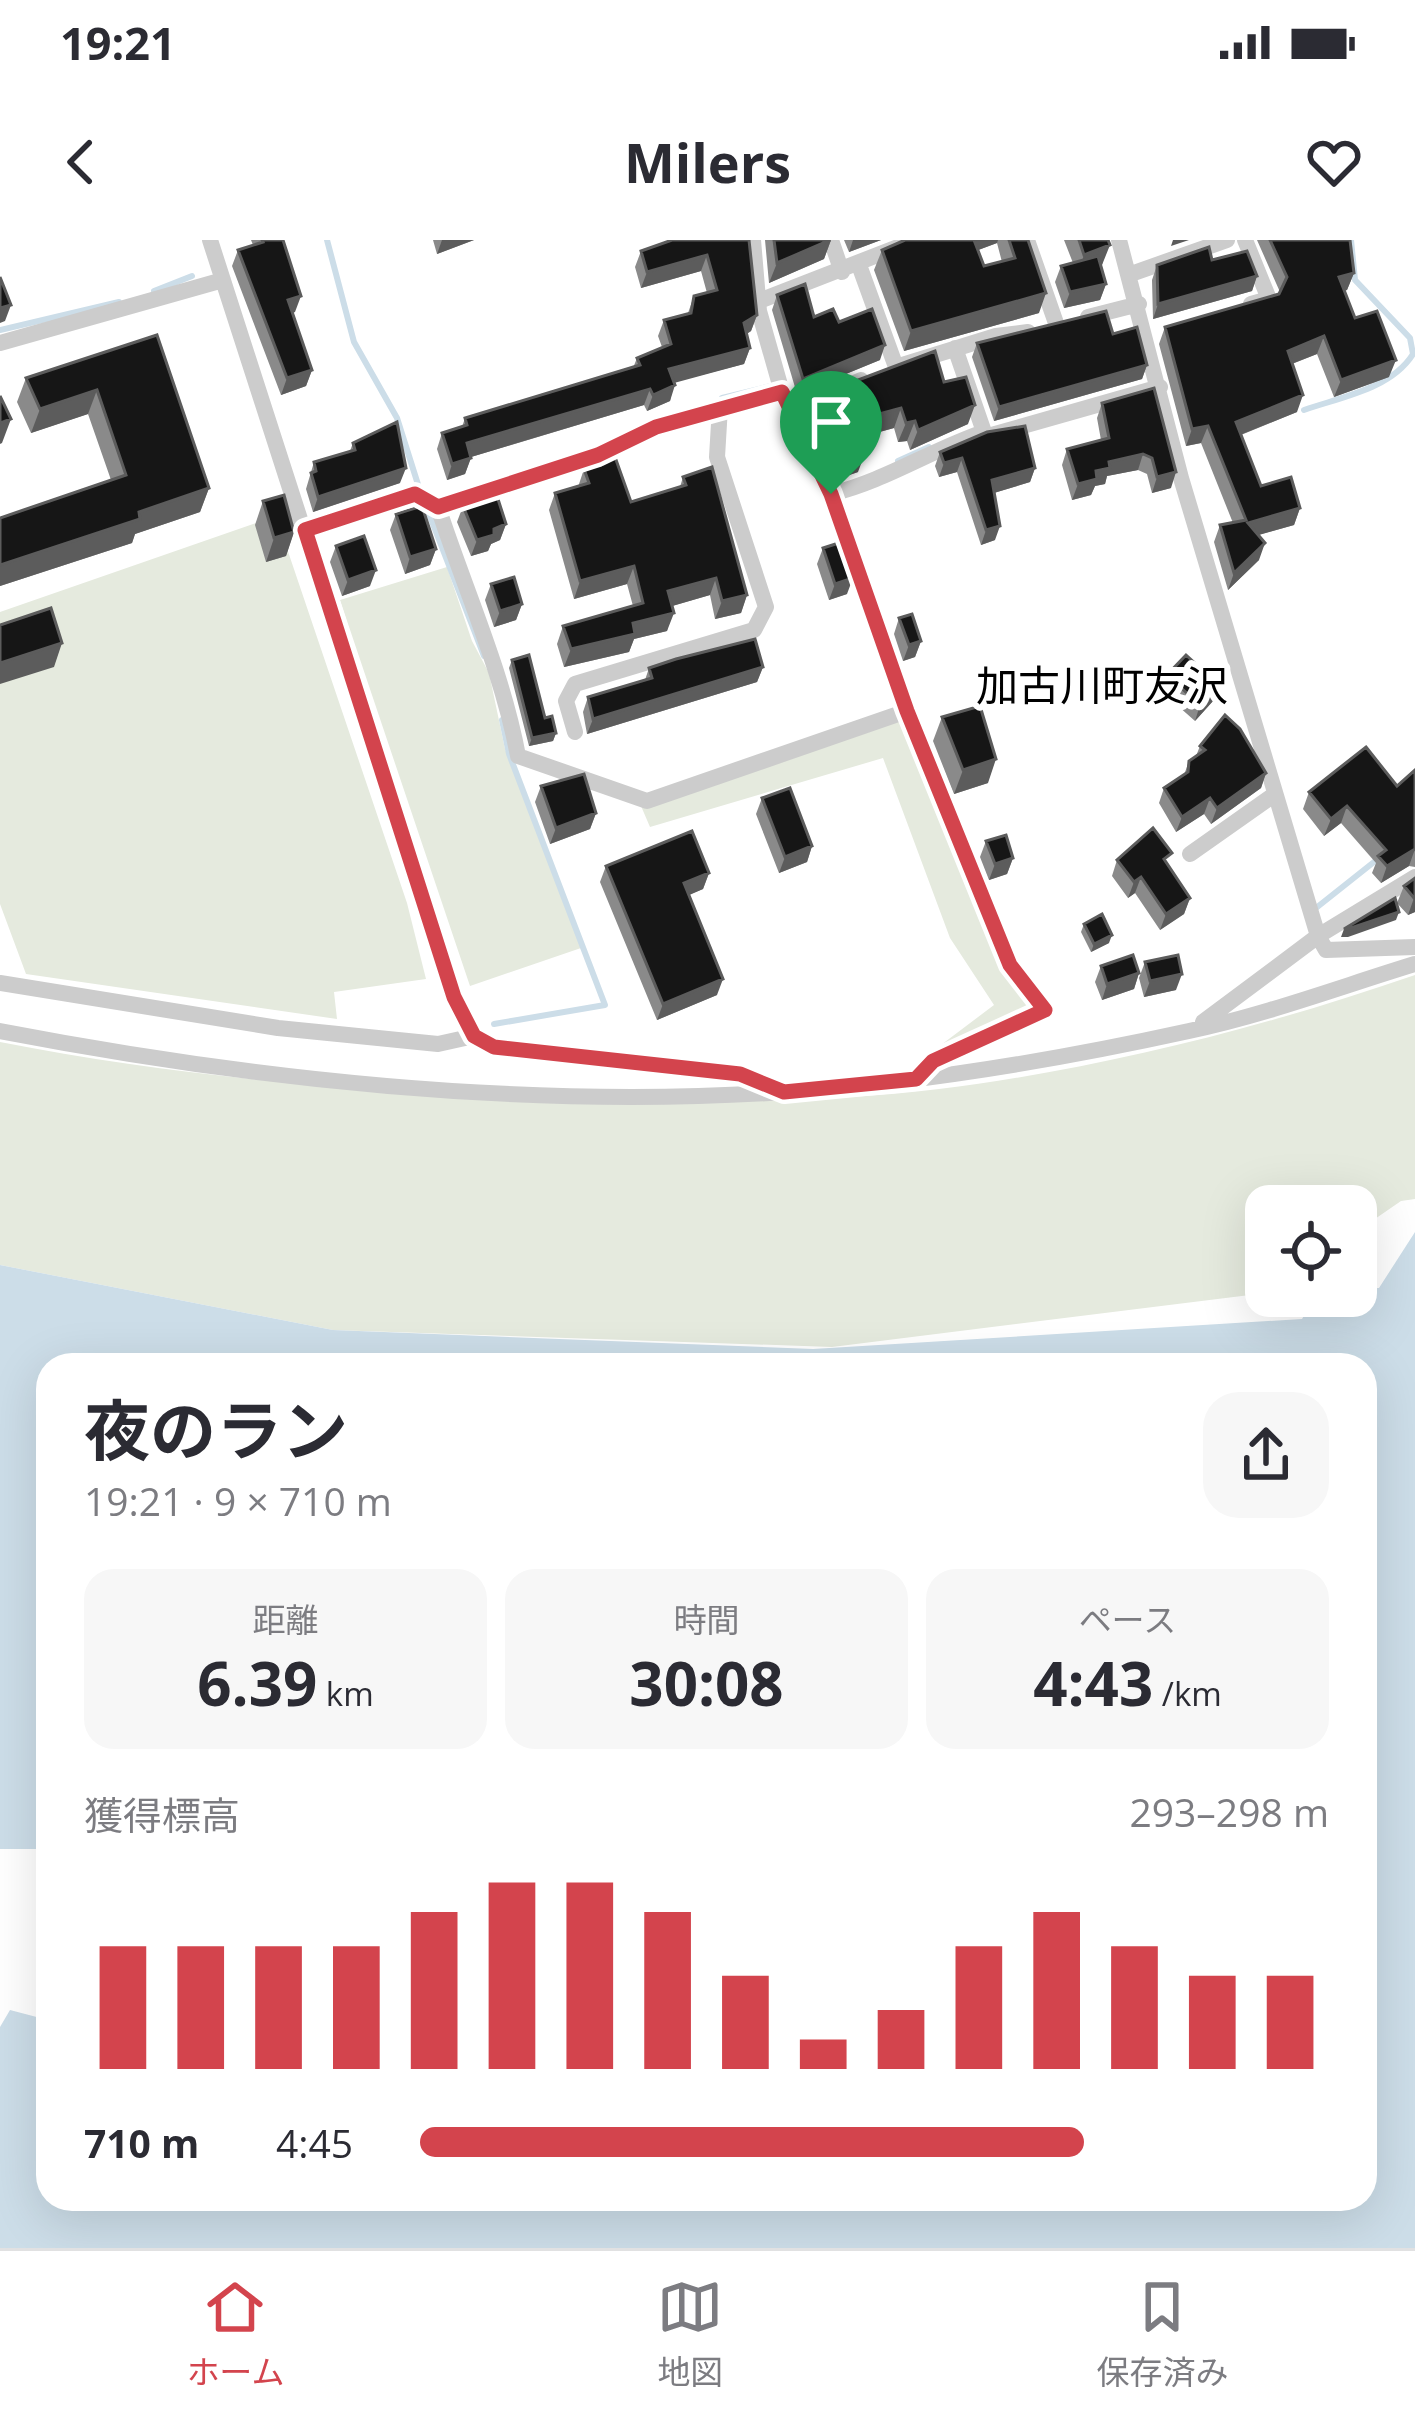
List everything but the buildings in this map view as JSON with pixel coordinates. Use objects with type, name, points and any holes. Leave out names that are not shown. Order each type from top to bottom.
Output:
[{"type":"street","points":[[753,240],[759,302],[782,392],[831,494],[907,711],[1010,965],[1045,1010],[933,1061],[916,1079]]},
{"type":"street","points":[[831,240],[850,268],[896,367]]},
{"type":"street","points":[[759,302],[916,240]]},
{"type":"street","points":[[1027,240],[1057,326]]},
{"type":"street","points":[[1120,240],[1181,478],[1318,936],[1325,950],[1415,946]]},
{"type":"street","points":[[1131,274],[1226,240]]},
{"type":"street","points":[[1228,310],[1269,298],[1245,240]]},
{"type":"street","points":[[0,343],[217,262],[454,997],[474,1036],[494,1047],[740,1074],[784,1092]]},
{"type":"street","points":[[790,411],[955,348],[1139,304]]},
{"type":"street","points":[[1147,334],[1167,328]]},
{"type":"street","points":[[955,348],[988,436],[1160,387]]},
{"type":"street","points":[[438,507],[598,455],[656,427],[782,392]]},
{"type":"street","points":[[575,732],[566,701],[575,684],[754,630],[766,607],[717,457],[720,407]]},
{"type":"street","points":[[831,494],[862,487],[928,451],[983,432]]},
{"type":"street","points":[[305,530],[415,494],[438,507],[482,642],[501,676],[518,756],[647,801],[907,711]]},
{"type":"street","points":[[1190,854],[1276,794]]},
{"type":"street","points":[[1192,1031],[1318,936],[1415,877]]},
{"type":"street","points":[[0,1031],[117,1054],[385,1084],[674,1095],[784,1092],[916,1079],[1192,1031],[1415,964]]},
{"type":"street","points":[[0,983],[278,1028],[438,1043],[474,1036]]},
{"type":"shaded area","points":[[276,516],[407,903],[426,979],[334,992],[337,1019],[26,974],[0,904],[0,612]]},
{"type":"shaded area","points":[[447,567],[472,641],[489,673],[505,749],[581,948],[470,986],[340,600]]},
{"type":"shaded area","points":[[900,719],[1002,962],[1033,1010],[936,1056],[933,1051],[994,1005],[950,938],[883,758],[650,827],[641,806]]},
{"type":"shaded area","points":[[1415,975],[1415,1199],[1401,1201],[1377,1218],[1377,1185],[1245,1185],[1245,1296],[832,1347],[333,1330],[0,1265],[0,1042],[141,1066],[353,1088],[496,1096],[754,1100],[846,1097],[999,1081],[1120,1058],[1299,1012]]},
{"type":"water","points":[[1415,1232],[1415,2248],[0,2248],[0,2027],[10,2010],[36,2017],[36,2211],[1377,2211],[1377,1353],[36,1353],[36,1849],[0,1849],[0,1265],[333,1330],[813,1349],[1303,1317],[1377,1317],[1377,1288]]},
{"type":"waterway","points":[[327,240],[354,342],[397,418],[421,494]]},
{"type":"waterway","points":[[1304,410],[1379,384],[1413,354],[1410,338],[1355,280],[1351,240]]},
{"type":"waterway","points":[[154,291],[192,276]]},
{"type":"waterway","points":[[0,330],[119,302]]},
{"type":"waterway","points":[[722,398],[771,386]]},
{"type":"waterway","points":[[898,461],[929,447]]},
{"type":"waterway","points":[[426,506],[484,656]]},
{"type":"waterway","points":[[494,1024],[605,1005],[509,754],[502,720]]},
{"type":"waterway","points":[[1316,908],[1379,858]]},
{"type":"district","name":"加古川町友沢","points":[[1102,686]]},
{"type":"route","points":[[782,392],[831,494],[907,711],[1010,965],[1045,1010],[933,1061],[916,1079],[784,1092],[740,1074],[494,1047],[474,1036],[454,997],[305,530],[415,494],[438,507],[598,455],[656,427],[782,392]]}]
